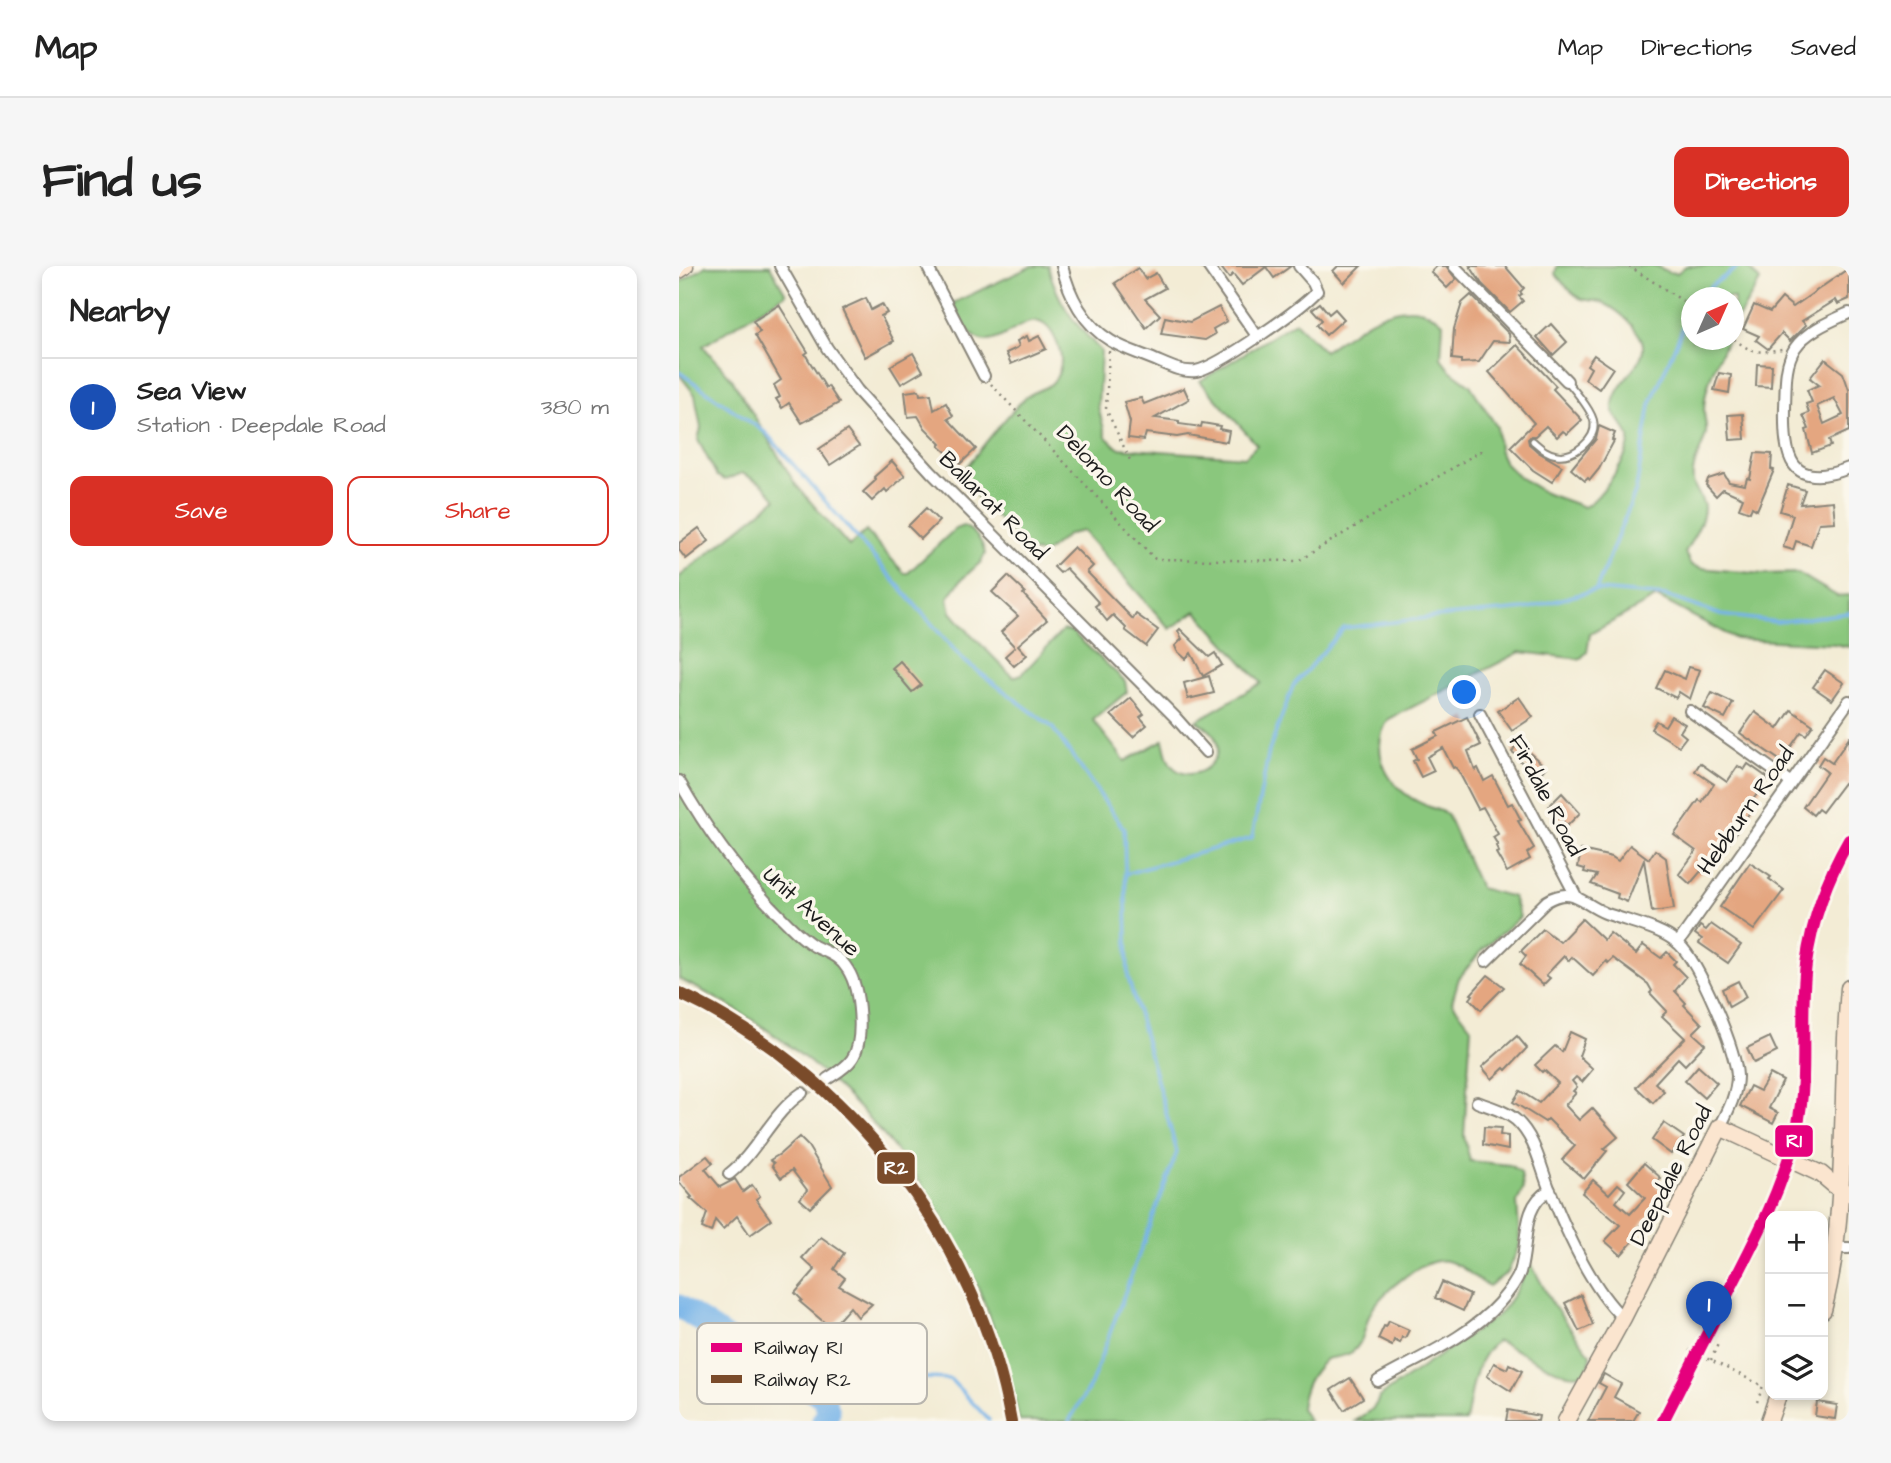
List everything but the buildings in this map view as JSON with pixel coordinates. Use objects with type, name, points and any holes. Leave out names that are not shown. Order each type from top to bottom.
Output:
[{"type":"street","points":[[679,270],[685,266]]},
{"type":"street","name":"Ballarat Road","points":[[780,266],[827,348],[857,390],[931,471],[1175,717],[1206,752]]},
{"type":"street","points":[[927,266],[984,376]]},
{"type":"street","points":[[1062,266],[1070,294],[1079,309],[1110,341],[1171,367],[1195,371],[1207,367],[1308,301],[1317,291],[1314,282],[1299,266]]},
{"type":"street","points":[[1208,266],[1257,336]]},
{"type":"street","points":[[1454,266],[1567,381]]},
{"type":"street","points":[[1849,313],[1829,321],[1795,346],[1787,366],[1784,435],[1791,462],[1799,470],[1811,476],[1832,474],[1849,468]]},
{"type":"street","name":"Hebburn Road","points":[[1678,943],[1849,702]]},
{"type":"street","points":[[1690,711],[1790,782]]},
{"type":"street","name":"Firdale Road","points":[[1480,714],[1576,896],[1556,896],[1547,901],[1486,961]]},
{"type":"street","name":"Unit Avenue","points":[[679,780],[698,815],[736,869],[790,926],[806,940],[838,958],[852,977],[859,1004],[855,1054],[843,1068],[827,1079]]},
{"type":"street","points":[[1576,896],[1604,913],[1655,930],[1678,943]]},
{"type":"street","name":"Deepdale Road","points":[[1566,1421],[1623,1318],[1720,1127],[1735,1092],[1735,1062],[1728,1040],[1695,967],[1678,943]]},
{"type":"street","points":[[1828,1298],[1846,1248],[1849,1210],[1849,988]]},
{"type":"street","points":[[729,1174],[753,1152],[785,1106],[802,1093]]},
{"type":"street","points":[[1477,1102],[1516,1120],[1525,1131],[1533,1143],[1550,1190],[1593,1283],[1623,1318]]},
{"type":"street","points":[[1720,1127],[1821,1174],[1848,1193]]},
{"type":"street","points":[[1378,1381],[1455,1337],[1484,1318],[1500,1302],[1520,1273],[1531,1209],[1538,1197],[1550,1190]]},
{"type":"lane","points":[[1533,441],[1553,455],[1562,456],[1582,447],[1593,432],[1592,416],[1567,381]]},
{"type":"path","points":[[1629,266],[1681,300]]},
{"type":"path","points":[[1110,341],[1106,409],[1130,460]]},
{"type":"path","points":[[1744,347],[1749,351],[1762,352],[1795,346]]},
{"type":"path","name":"Delomo Road","points":[[984,376],[1155,559],[1298,561],[1484,449]]},
{"type":"path","points":[[1711,1360],[1719,1344],[1716,1342]]},
{"type":"path","points":[[1686,1365],[1690,1350],[1763,1386],[1757,1402],[1774,1407]]},
{"type":"green space","points":[[706,266],[770,266],[786,294],[703,346],[732,379],[796,485],[849,546],[866,531],[904,573],[908,573],[955,529],[963,526],[967,528],[978,537],[985,554],[948,598],[951,612],[962,625],[1013,677],[1022,674],[1063,630],[1072,632],[1125,681],[1127,692],[1093,720],[1125,761],[1163,740],[1172,766],[1183,773],[1194,774],[1204,770],[1217,752],[1217,742],[1210,731],[1196,721],[1261,683],[1196,611],[1170,629],[1083,531],[1069,534],[1044,554],[1030,551],[958,477],[1024,399],[1052,383],[1059,371],[1061,357],[1050,330],[1041,322],[1031,322],[987,341],[976,338],[968,331],[953,303],[1032,266],[1048,266],[1057,292],[1068,312],[1101,351],[1098,406],[1106,437],[1118,448],[1245,457],[1257,445],[1200,381],[1295,322],[1324,351],[1382,315],[1413,309],[1428,313],[1443,323],[1441,358],[1451,371],[1470,385],[1497,427],[1499,450],[1505,463],[1518,476],[1545,493],[1584,507],[1606,487],[1629,445],[1629,437],[1614,413],[1613,405],[1620,387],[1639,361],[1643,344],[1636,330],[1618,312],[1601,302],[1582,299],[1571,292],[1555,274],[1557,266],[1657,266],[1677,273],[1686,266],[1747,266],[1760,281],[1744,308],[1744,287],[1681,287],[1681,350],[1723,350],[1706,392],[1706,432],[1693,473],[1694,485],[1703,503],[1703,515],[1685,553],[1691,565],[1700,568],[1763,574],[1798,573],[1837,596],[1849,595],[1849,647],[1736,639],[1657,597],[1590,634],[1587,652],[1580,659],[1520,652],[1389,719],[1381,739],[1380,750],[1391,779],[1411,798],[1447,814],[1480,888],[1513,897],[1520,917],[1482,950],[1459,978],[1452,1002],[1471,1027],[1464,1136],[1470,1161],[1510,1165],[1521,1173],[1523,1188],[1517,1203],[1520,1244],[1508,1272],[1489,1286],[1459,1266],[1438,1261],[1415,1270],[1392,1287],[1375,1306],[1356,1348],[1346,1355],[1326,1359],[1312,1376],[1303,1394],[1301,1409],[1309,1421],[1019,1421],[1001,1349],[975,1281],[942,1218],[903,1159],[856,1105],[803,1057],[744,1015],[679,979],[679,577],[776,499],[763,484],[742,473],[725,480],[717,476],[698,440],[701,428],[695,395],[679,374],[679,283]]},
{"type":"green space","points":[[1529,1260],[1553,1305],[1590,1354],[1587,1368],[1579,1374],[1567,1374],[1497,1341],[1489,1348],[1478,1367],[1466,1421],[1355,1421],[1373,1408],[1379,1397],[1498,1315],[1517,1289]]},
{"type":"waterway","points":[[1710,287],[1740,266]]},
{"type":"waterway","points":[[1125,874],[1252,838],[1269,751],[1293,686],[1344,628],[1525,609],[1596,590],[1636,490],[1650,405],[1681,332]]},
{"type":"waterway","points":[[679,372],[766,433],[963,660],[1052,727],[1124,829],[1128,977],[1177,1152],[1091,1384],[1069,1421]]},
{"type":"waterway","points":[[1597,590],[1666,596],[1721,615],[1777,622],[1849,613]]},
{"type":"waterway","points":[[679,1306],[704,1323]]},
{"type":"waterway","points":[[927,1378],[950,1379],[989,1420]]},
{"type":"waterway","points":[[823,1421],[829,1412],[826,1404]]},
{"type":"tunnel","points":[[802,1093],[827,1079]]},
{"type":"rail line","name":"R1","points":[[1663,1421],[1760,1230],[1791,1149],[1801,1108],[1804,984],[1812,931],[1821,900],[1849,840]]},
{"type":"rail line","name":"R2","points":[[679,993],[740,1027],[798,1067],[850,1115],[896,1168],[936,1226],[969,1288],[994,1353],[1011,1421]]},
{"type":"place","name":"Sea View","points":[[1709,1339]]}]
